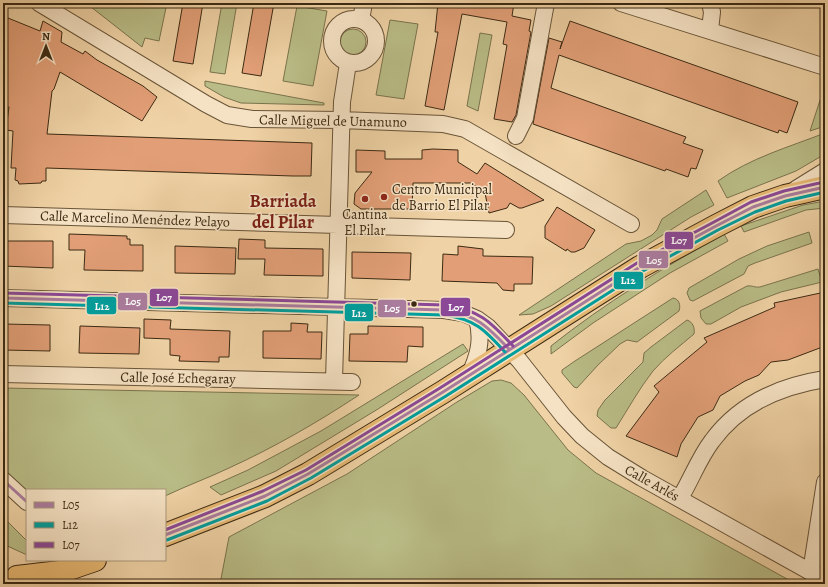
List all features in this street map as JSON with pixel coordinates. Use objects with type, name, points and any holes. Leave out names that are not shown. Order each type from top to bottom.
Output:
[{"type":"highway","points":[[166,535],[265,496],[308,474],[469,376],[509,349],[640,267],[728,219],[753,207],[785,196],[825,187]]},
{"type":"highway","points":[[14,577],[55,578],[89,561]]},
{"type":"street","name":"Calle Miguel de Unamuno","points":[[39,3],[206,104],[227,115],[252,119],[341,120],[443,124],[465,129],[632,224]]},
{"type":"street","points":[[361,20],[364,3]]},
{"type":"street","points":[[516,136],[525,118],[546,3]]},
{"type":"street","points":[[621,3],[710,30],[824,68]]},
{"type":"street","points":[[710,3],[712,12],[710,30]]},
{"type":"street","points":[[361,20],[370,26],[374,32],[376,39],[375,46],[373,52],[363,61],[348,63],[338,57],[334,51],[332,38],[338,25],[344,21],[361,20]]},
{"type":"street","points":[[334,381],[341,120],[342,102],[348,63]]},
{"type":"street","points":[[785,196],[825,171]]},
{"type":"street","name":"Calle Marcelino Menéndez Pelayo","points":[[3,215],[506,230]]},
{"type":"street","name":"Calle Arlés","points":[[3,298],[444,310],[463,313],[477,319],[488,327],[531,374],[564,417],[582,436],[608,457],[642,478],[818,576]]},
{"type":"street","points":[[469,376],[480,342],[480,329],[477,319]]},
{"type":"street","name":"Calle José Echegaray","points":[[3,374],[352,382]]},
{"type":"street","points":[[680,498],[711,443],[722,428],[754,402],[777,391],[799,384],[825,379]]},
{"type":"street","points":[[3,480],[26,501]]},
{"type":"street","points":[[818,576],[825,482]]},
{"type":"green space","points":[[86,3],[167,3],[159,41],[145,38],[142,47]]},
{"type":"green space","points":[[222,3],[237,3],[225,74],[210,72]]},
{"type":"green space","points":[[297,6],[327,11],[313,86],[283,81]]},
{"type":"green space","points":[[390,20],[418,24],[404,99],[376,95]]},
{"type":"green space","points":[[353,29],[362,33],[366,42],[362,51],[353,55],[344,51],[340,42],[344,33]]},
{"type":"green space","points":[[480,33],[492,35],[478,111],[467,106]]},
{"type":"green space","points":[[205,81],[324,103],[324,105],[241,103],[224,97],[205,86]]},
{"type":"green space","points":[[824,88],[825,126],[810,131]]},
{"type":"green space","points":[[825,133],[825,154],[796,171],[727,198],[718,181],[730,173],[756,159]]},
{"type":"green space","points":[[706,190],[714,205],[691,217],[551,306],[533,314],[519,315],[626,244],[641,241],[652,235],[657,230],[662,219]]},
{"type":"green space","points":[[825,201],[825,208],[806,210],[744,232],[741,226],[803,205]]},
{"type":"green space","points":[[809,232],[812,243],[748,266],[744,274],[693,301],[690,300],[687,293],[689,288],[739,259],[767,246]]},
{"type":"green space","points":[[724,234],[728,241],[670,273],[593,323],[551,354],[551,346],[592,315],[679,259]]},
{"type":"green space","points":[[818,269],[822,282],[781,292],[741,307],[711,324],[706,324],[701,318],[700,311],[747,286],[760,287]]},
{"type":"green space","points":[[673,298],[679,303],[679,311],[637,342],[627,340],[620,344],[577,388],[574,387],[562,373],[562,370],[575,361]]},
{"type":"green space","points":[[687,320],[691,322],[693,326],[694,334],[653,371],[616,428],[611,428],[597,416],[598,410],[605,400],[643,362],[644,353]]},
{"type":"green space","points":[[463,344],[468,351],[378,409],[276,471],[221,495],[210,487],[248,470],[321,431]]},
{"type":"green space","points":[[501,380],[511,383],[524,395],[568,450],[596,473],[796,584],[220,584],[229,537],[347,474],[457,402],[492,381]]},
{"type":"green space","points":[[3,388],[359,395],[328,415],[263,452],[166,496],[166,489],[26,489],[26,492],[3,469]]},
{"type":"green space","points":[[3,517],[26,540],[26,555],[3,544]]},
{"type":"building","points":[[183,3],[203,3],[193,64],[173,61]]},
{"type":"building","points":[[254,3],[274,3],[261,76],[242,73]]},
{"type":"building","points":[[438,3],[514,3],[512,16],[531,20],[529,31],[531,32],[516,115],[512,122],[494,119],[507,45],[503,44],[507,22],[462,14],[444,110],[425,106],[438,32],[435,32]]},
{"type":"building","points":[[3,16],[40,31],[43,21],[62,32],[61,42],[83,54],[85,51],[97,60],[143,86],[157,97],[142,121],[60,72],[52,91],[47,134],[312,143],[311,176],[46,168],[46,181],[42,181],[41,183],[19,184],[18,181],[15,180],[16,168],[11,168],[13,131],[6,130],[9,107],[3,106]]},
{"type":"building","points":[[570,21],[798,102],[787,133],[779,130],[778,133],[559,55],[551,88],[686,137],[683,143],[703,150],[696,169],[691,168],[688,177],[666,169],[665,171],[533,124],[549,38],[562,42],[560,49]]},
{"type":"building","points":[[356,150],[385,151],[385,159],[422,159],[422,150],[458,150],[458,162],[477,174],[485,163],[544,200],[522,208],[510,203],[507,208],[489,213],[485,193],[471,183],[413,183],[412,209],[361,209],[354,204],[355,193],[372,172],[356,172]]},
{"type":"building","points":[[557,207],[595,230],[584,248],[575,252],[571,252],[567,249],[566,251],[545,238],[545,226]]},
{"type":"building","points":[[69,234],[127,236],[127,239],[130,239],[130,245],[143,245],[143,271],[84,270],[85,250],[69,250]]},
{"type":"building","points":[[239,239],[265,240],[265,248],[323,249],[323,276],[264,275],[265,259],[238,259]]},
{"type":"building","points":[[3,241],[53,241],[53,268],[3,266]]},
{"type":"building","points":[[175,246],[236,248],[235,274],[175,273]]},
{"type":"building","points":[[458,246],[483,249],[483,256],[533,257],[532,284],[514,284],[514,291],[503,290],[497,283],[442,281],[443,254],[458,255]]},
{"type":"building","points":[[352,252],[411,253],[410,280],[352,278]]},
{"type":"building","points":[[825,292],[825,346],[788,360],[771,362],[759,375],[745,381],[720,396],[713,410],[698,417],[681,444],[677,457],[626,436],[659,392],[654,386],[707,342],[704,338],[775,307],[774,303]]},
{"type":"building","points":[[144,319],[171,320],[170,329],[230,331],[229,357],[219,357],[219,362],[179,361],[180,356],[170,355],[170,339],[144,338]]},
{"type":"building","points":[[291,323],[308,324],[307,332],[322,332],[321,359],[263,358],[263,331],[291,331]]},
{"type":"building","points":[[3,324],[50,325],[50,351],[3,350]]},
{"type":"building","points":[[80,326],[140,328],[139,354],[79,353]]},
{"type":"building","points":[[368,326],[423,327],[423,347],[408,346],[407,362],[349,361],[350,334],[368,334]]},
{"type":"transit line","name":"L07","points":[[166,530],[263,491],[306,470],[440,388],[637,263],[751,202],[784,191],[824,182]]},
{"type":"transit line","name":"L05","points":[[166,535],[265,496],[308,474],[443,392],[640,267],[716,226],[753,207],[785,196],[825,187]]},
{"type":"transit line","name":"L12","points":[[167,540],[267,501],[311,478],[446,396],[643,271],[718,230],[755,212],[786,201],[825,192]]},
{"type":"transit line","name":"L07","points":[[3,293],[445,305],[467,310],[483,318],[513,346]]},
{"type":"transit line","name":"L05","points":[[3,298],[444,310],[473,318],[494,334],[509,349]]},
{"type":"transit line","name":"L12","points":[[3,303],[444,315],[464,319],[479,327],[505,352]]},
{"type":"transit line","name":"L05","points":[[3,480],[26,501]]},
{"type":"place","name":"Centro Municipal de Barrio El Pilar","points":[[384,197]]},
{"type":"place","name":"Cantina El Pilar","points":[[365,199]]},
{"type":"district","name":"Barriada del Pilar","points":[[283,211]]}]
